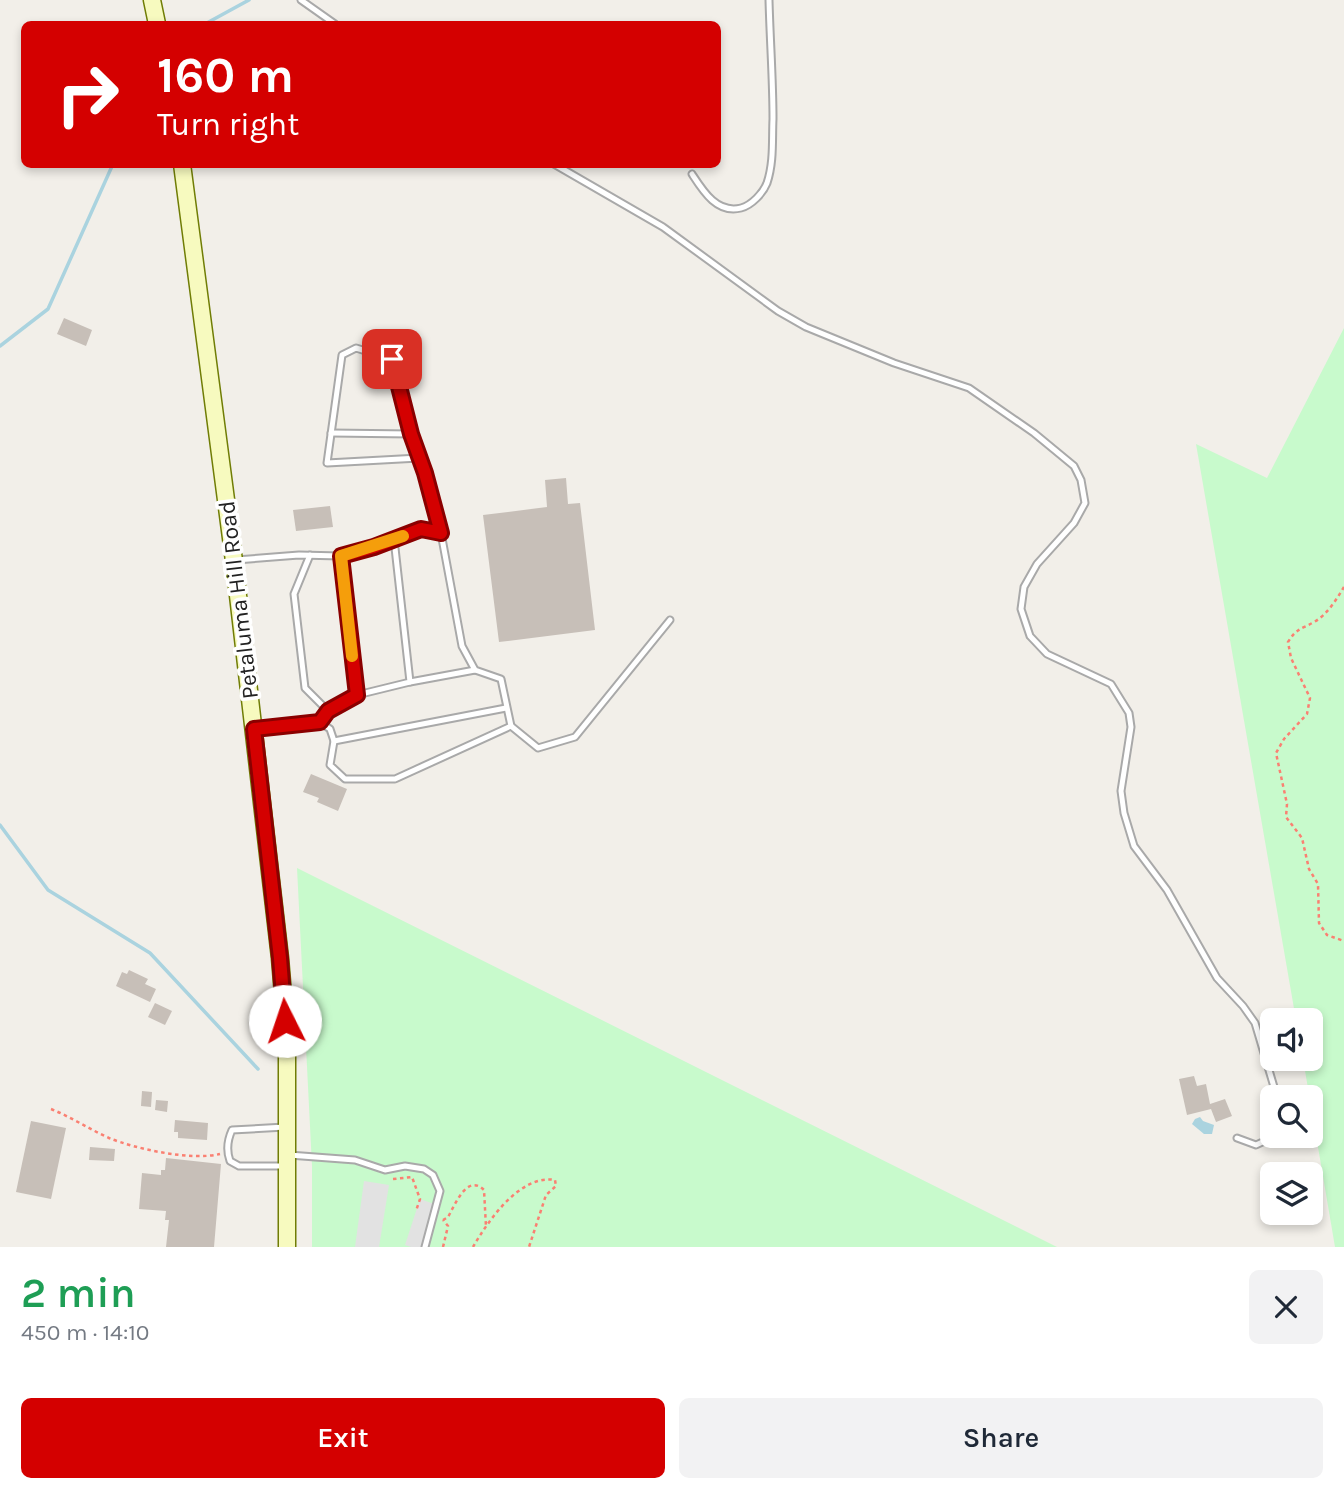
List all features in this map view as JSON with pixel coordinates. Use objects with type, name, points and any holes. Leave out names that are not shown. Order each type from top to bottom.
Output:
[{"type":"main road","points":[[152,0],[156,21]]},
{"type":"main road","name":"Petaluma Hill Road","points":[[183,168],[254,729],[280,958],[287,1043],[287,1247]]},
{"type":"lane","points":[[301,0],[331,21]]},
{"type":"lane","points":[[692,174],[707,196],[723,208],[738,209],[751,204],[766,186],[772,160],[773,89],[769,0]]},
{"type":"lane","points":[[561,168],[663,227],[778,311],[806,327],[894,363],[969,388],[1034,433],[1074,466],[1081,480],[1084,503],[1074,523],[1037,564],[1024,587],[1021,609],[1030,636],[1047,654],[1111,684],[1129,713],[1131,727],[1121,791],[1124,813],[1134,846],[1167,890],[1217,978],[1255,1023],[1274,1085]]},
{"type":"lane","points":[[419,458],[327,463],[342,355],[356,348],[392,359],[441,533],[462,646],[475,670]]},
{"type":"lane","points":[[331,433],[411,434]]},
{"type":"lane","points":[[233,561],[310,555],[341,556],[421,529],[441,533]]},
{"type":"lane","points":[[394,539],[410,682]]},
{"type":"lane","points":[[310,555],[294,594],[303,675],[305,688],[328,711]]},
{"type":"lane","points":[[341,556],[357,695]]},
{"type":"lane","points":[[320,722],[328,711],[357,695],[475,670],[501,679],[512,726],[538,748],[575,737],[670,620]]},
{"type":"lane","points":[[334,741],[506,709]]},
{"type":"lane","points":[[254,729],[320,722],[330,729],[334,741],[330,765],[345,779],[395,779],[512,726]]},
{"type":"lane","points":[[286,1127],[232,1130],[228,1137],[227,1152],[230,1161],[239,1166],[287,1160],[355,1160],[385,1170],[405,1166],[424,1169],[433,1175],[440,1191],[425,1247]]},
{"type":"lane","points":[[1237,1138],[1256,1145],[1260,1143]]},
{"type":"path","points":[[1344,587],[1328,610],[1315,621],[1297,629],[1288,642],[1291,658],[1310,698],[1307,715],[1284,739],[1276,753],[1287,804],[1286,817],[1302,838],[1309,869],[1318,884],[1319,923],[1327,935],[1344,941]]},
{"type":"path","points":[[51,1109],[72,1117],[109,1138],[160,1152],[210,1156],[227,1152]]},
{"type":"path","points":[[393,1180],[412,1177],[420,1199],[416,1211]]},
{"type":"path","points":[[473,1247],[503,1204],[514,1194],[547,1178],[555,1180],[556,1186],[546,1195],[529,1247]]},
{"type":"path","points":[[443,1247],[448,1226],[443,1220],[448,1217],[465,1189],[474,1184],[484,1190],[486,1227]]},
{"type":"green space","points":[[1344,328],[1344,1247],[1335,1247],[1323,1162],[1321,1162],[1318,1148],[1323,1148],[1323,1085],[1307,1085],[1305,1071],[1323,1071],[1323,1008],[1294,1008],[1196,444],[1267,478]]},
{"type":"green space","points":[[297,868],[1057,1247],[312,1247],[312,1166]]},
{"type":"shaded area","points":[[364,1181],[389,1185],[379,1247],[355,1247]]},
{"type":"shaded area","points":[[420,1199],[437,1205],[425,1247],[411,1247],[405,1245]]},
{"type":"water","points":[[1200,1117],[1214,1125],[1212,1134],[1204,1134],[1192,1124]]},
{"type":"building","points":[[64,318],[92,330],[86,346],[57,334]]},
{"type":"building","points":[[566,478],[568,504],[580,503],[595,630],[499,642],[483,515],[547,507],[545,480]]},
{"type":"building","points":[[330,506],[333,527],[296,531],[293,510]]},
{"type":"building","points":[[311,774],[347,789],[338,811],[317,802],[319,798],[303,792]]},
{"type":"building","points":[[129,970],[148,979],[145,984],[156,989],[150,1002],[116,986],[122,972],[127,974]]},
{"type":"building","points":[[155,1003],[172,1011],[165,1025],[148,1017]]},
{"type":"building","points":[[1194,1076],[1197,1086],[1206,1084],[1210,1104],[1225,1099],[1232,1116],[1216,1122],[1211,1109],[1187,1115],[1179,1079]]},
{"type":"building","points":[[142,1091],[152,1092],[151,1107],[141,1106]]},
{"type":"building","points":[[156,1100],[168,1101],[167,1112],[155,1110]]},
{"type":"building","points":[[175,1120],[208,1123],[207,1140],[178,1138],[178,1132],[174,1132]]},
{"type":"building","points":[[31,1121],[66,1128],[51,1199],[16,1192]]},
{"type":"building","points":[[90,1147],[115,1149],[114,1161],[89,1160]]},
{"type":"building","points":[[166,1158],[221,1164],[214,1247],[166,1247],[169,1220],[165,1220],[166,1211],[139,1209],[142,1173],[161,1175],[161,1170],[165,1170]]},
{"type":"waterway","points":[[210,21],[249,0]]},
{"type":"waterway","points":[[0,346],[48,309],[111,168]]},
{"type":"waterway","points":[[0,825],[48,890],[150,953],[258,1069]]},
{"type":"slow traffic","points":[[352,656],[341,556],[403,536]]},
{"type":"route","points":[[285,1021],[254,729],[320,722],[328,711],[357,695],[341,556],[421,529],[441,533],[392,359]]}]
